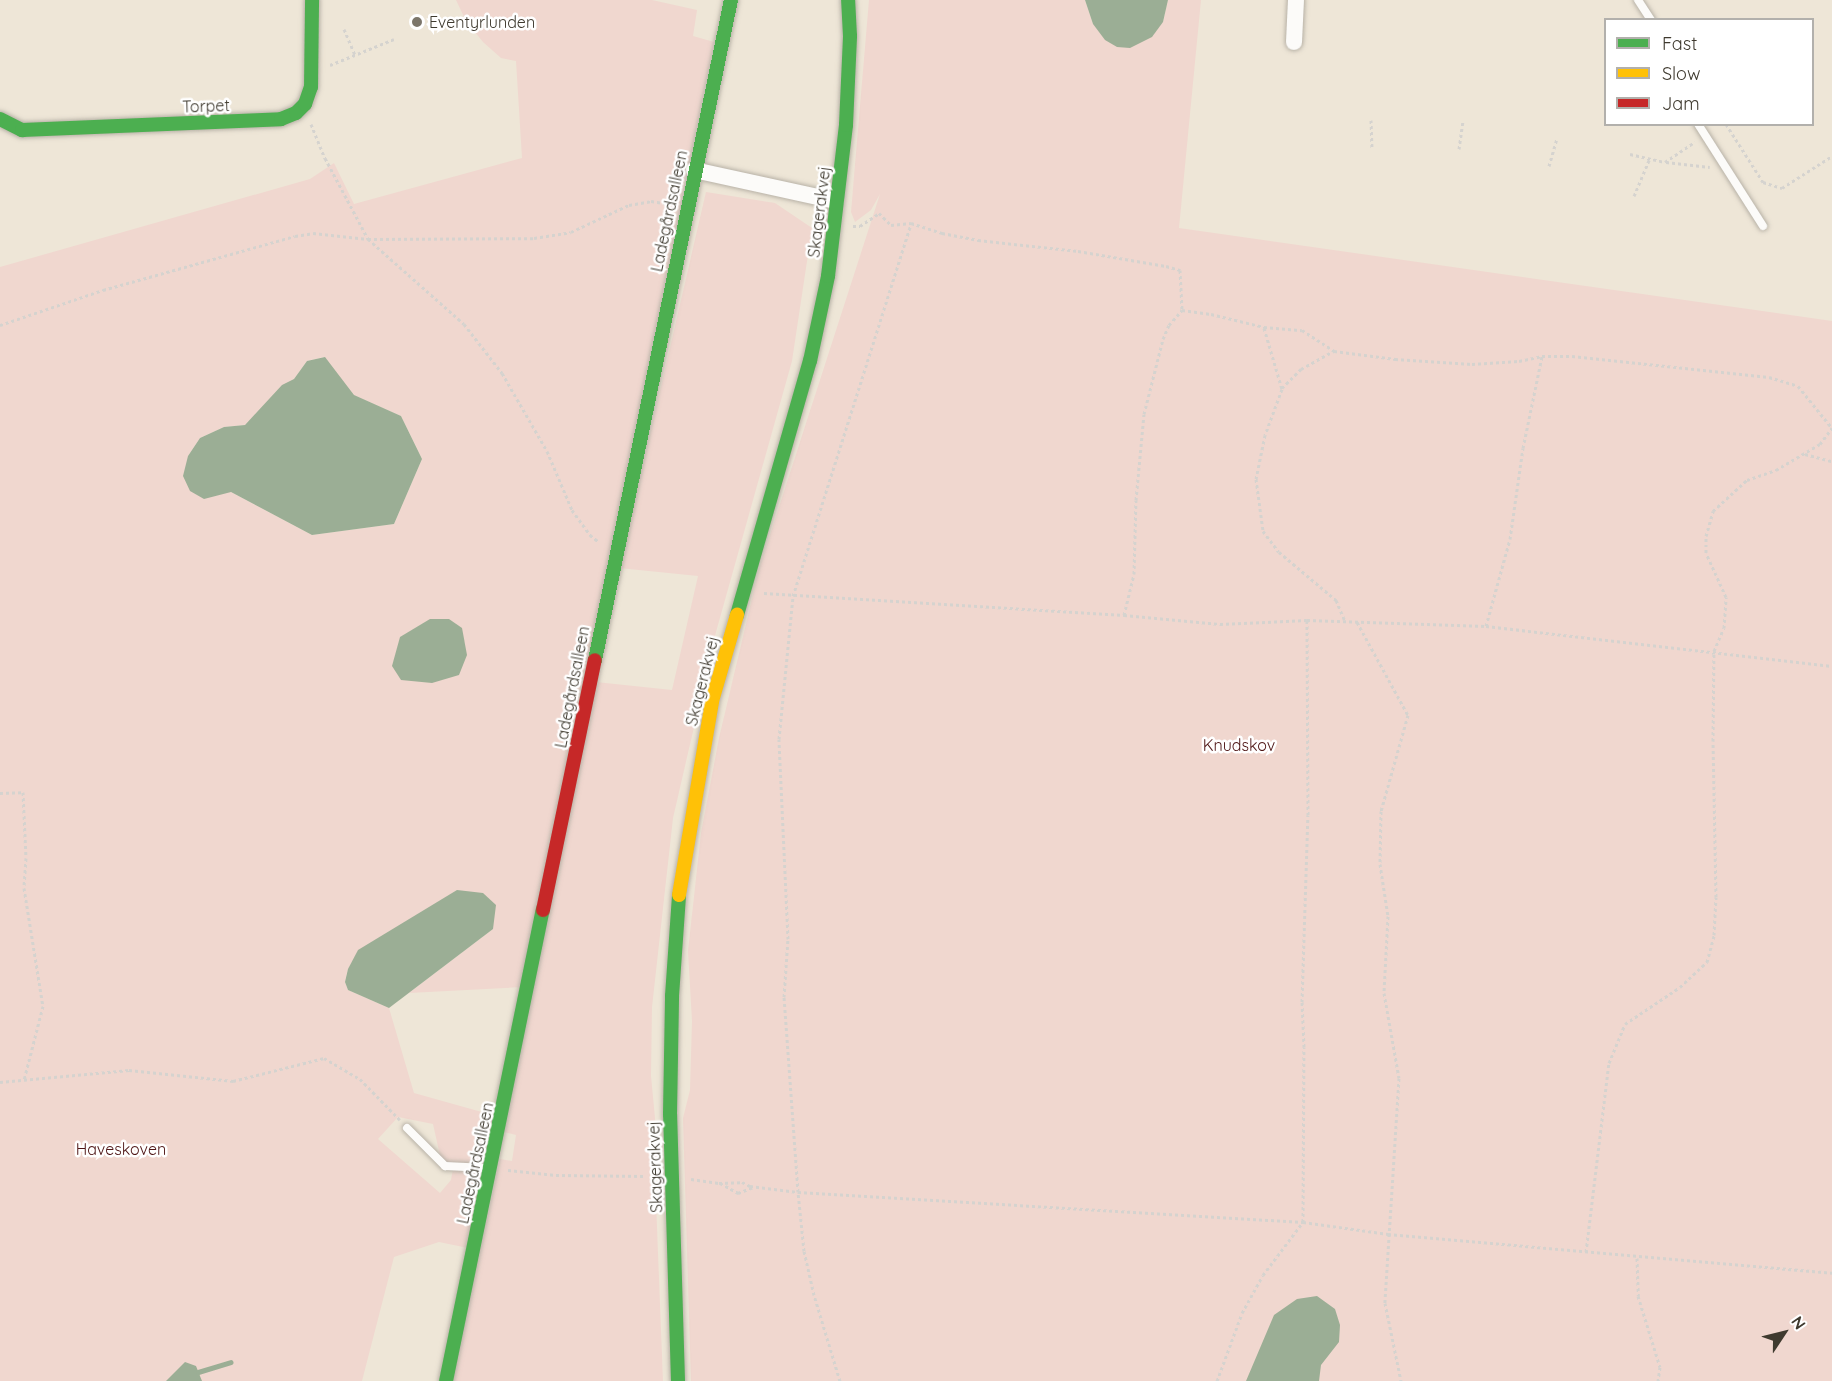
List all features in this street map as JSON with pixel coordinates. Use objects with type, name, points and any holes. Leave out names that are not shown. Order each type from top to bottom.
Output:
[{"type":"street","points":[[303,106],[311,87],[316,29],[312,0]]},
{"type":"street","name":"Ladegårdsalleen","points":[[446,1381],[694,170],[731,0]]},
{"type":"street","name":"Skagerakvej","points":[[678,1381],[670,1114],[672,996],[679,896],[712,701],[810,361],[828,276],[846,125],[850,36],[848,0]]},
{"type":"street","points":[[1294,42],[1296,0]]},
{"type":"street","name":"Torpet","points":[[0,119],[13,127],[27,130],[281,119],[296,113],[303,106]]},
{"type":"street","points":[[694,170],[836,201]]},
{"type":"lane","points":[[1638,0],[1650,18]]},
{"type":"lane","points":[[1699,126],[1763,226]]},
{"type":"lane","points":[[407,1128],[445,1166],[491,1168]]},
{"type":"path","points":[[344,28],[355,56]]},
{"type":"path","points":[[311,73],[394,39]]},
{"type":"path","points":[[303,106],[325,158],[368,239],[411,275],[470,332],[502,373],[541,441],[572,510],[590,535],[616,554]]},
{"type":"path","points":[[1371,120],[1372,148]]},
{"type":"path","points":[[1460,149],[1463,121]]},
{"type":"path","points":[[1727,126],[1762,182],[1782,188],[1832,156]]},
{"type":"path","points":[[1665,162],[1705,135]]},
{"type":"path","points":[[1549,165],[1557,138]]},
{"type":"path","points":[[1630,154],[1665,162],[1716,167],[1723,163]]},
{"type":"path","points":[[1634,196],[1650,158]]},
{"type":"path","points":[[0,324],[103,290],[295,236],[313,233],[368,239],[534,238],[571,232],[628,206],[651,201],[687,207]]},
{"type":"path","points":[[833,226],[860,226],[879,213],[891,225],[911,223],[942,233],[978,240],[1078,250],[1180,270],[1182,310],[1169,325],[1163,339],[1144,414],[1136,500],[1134,574],[1124,615]]},
{"type":"path","points":[[840,1381],[814,1295],[804,1251],[798,1192],[784,997],[788,939],[779,739],[793,596],[911,223]]},
{"type":"path","points":[[1182,310],[1211,314],[1264,327],[1302,330],[1334,351],[1472,364],[1519,361],[1542,356],[1572,356],[1769,377],[1798,386],[1832,428],[1820,444],[1776,470],[1747,480],[1713,510],[1706,536],[1706,553],[1726,597],[1724,628],[1714,651],[1716,897],[1714,935],[1707,962],[1680,987],[1625,1024],[1609,1063],[1586,1252]]},
{"type":"path","points":[[1264,327],[1282,388]]},
{"type":"path","points":[[1334,351],[1301,369],[1282,388],[1265,435],[1256,479],[1263,531],[1280,552],[1336,600],[1345,621]]},
{"type":"path","points":[[1486,626],[1510,539],[1523,448],[1542,356]]},
{"type":"path","points":[[1803,453],[1832,461]]},
{"type":"path","points":[[742,592],[1124,615],[1220,624],[1307,620],[1486,626],[1832,666]]},
{"type":"path","points":[[1217,1381],[1242,1313],[1263,1275],[1303,1222],[1302,1002],[1308,815],[1307,620]]},
{"type":"path","points":[[1357,622],[1407,715],[1381,811],[1380,864],[1388,916],[1384,993],[1399,1078],[1385,1302],[1401,1381]]},
{"type":"path","points":[[0,793],[23,792],[26,858],[24,888],[43,1006],[24,1080]]},
{"type":"path","points":[[0,1082],[129,1070],[233,1081],[324,1058],[360,1079],[407,1128]]},
{"type":"path","points":[[491,1168],[556,1175],[646,1176]]},
{"type":"path","points":[[692,1179],[719,1183],[742,1182],[798,1192],[1303,1222],[1388,1234],[1637,1258],[1832,1273]]},
{"type":"path","points":[[719,1183],[738,1193],[755,1186]]},
{"type":"path","points":[[1637,1258],[1638,1296],[1660,1367],[1658,1381]]},
{"type":"green space","name":"Haveskoven","points":[[456,0],[652,0],[697,10],[693,36],[714,42],[522,987],[409,993],[493,929],[348,969],[345,982],[348,990],[389,1008],[414,1093],[496,1116],[468,1248],[439,1242],[394,1257],[362,1381],[0,1381],[0,267],[310,179],[334,163],[354,204],[522,158],[516,61],[501,58],[483,42],[466,21]],"holes":[[[324,357],[353,395],[401,416],[422,459],[394,524],[312,535],[231,492],[188,456],[200,438],[224,427],[245,425],[282,386],[294,379],[307,361]],[[398,1117],[433,1124],[441,1160],[454,1163],[451,1180],[440,1193],[378,1139]]]},
{"type":"green space","name":"Knudskov","points":[[869,0],[1085,0],[1093,24],[1163,22],[1168,0],[1201,0],[1179,228],[1832,321],[1832,1381],[691,1381],[683,1118],[690,1090],[692,1021],[688,951],[701,833],[719,738],[759,569],[880,194],[871,210],[855,222],[851,212]]},
{"type":"green space","points":[[706,192],[775,203],[812,228],[792,361],[716,632],[673,818],[652,1007],[651,1076],[657,1139],[655,1176],[663,1381],[452,1381],[500,1159],[512,1161],[516,1135],[504,1132],[596,682],[672,690],[698,576],[619,568]]},
{"type":"shaded area","points":[[1085,0],[1168,0],[1163,22],[1152,37],[1130,48],[1117,47],[1105,40],[1093,24]]},
{"type":"shaded area","points":[[325,357],[354,395],[401,416],[422,459],[394,524],[312,535],[231,492],[204,499],[190,491],[183,476],[188,456],[200,438],[224,427],[245,425],[282,385],[294,379],[307,361]]},
{"type":"shaded area","points":[[430,619],[449,619],[462,628],[467,655],[459,675],[432,683],[401,680],[392,666],[400,637]]},
{"type":"shaded area","points":[[457,890],[483,893],[496,905],[493,929],[389,1008],[348,990],[345,982],[348,969],[358,950]]},
{"type":"shaded area","points":[[1317,1296],[1335,1309],[1340,1325],[1339,1342],[1321,1365],[1319,1381],[1246,1381],[1274,1315],[1297,1299]]},
{"type":"shaded area","points":[[185,1362],[196,1366],[202,1381],[166,1381]]},
{"type":"waterway","points":[[198,1372],[230,1362]]},
{"type":"traffic: fast","points":[[0,119],[22,130],[281,119],[296,113],[305,104],[311,87],[312,0]]},
{"type":"traffic: fast","points":[[595,660],[731,0]]},
{"type":"traffic: fast","points":[[737,615],[810,361],[828,276],[846,125],[850,36],[848,0]]},
{"type":"traffic: fast","points":[[678,1381],[670,1114],[672,996],[679,895]]},
{"type":"traffic: fast","points":[[446,1381],[543,910]]},
{"type":"traffic: slow","points":[[679,895],[712,701],[737,615]]},
{"type":"traffic: jam","points":[[543,910],[595,660]]},
{"type":"place","name":"Eventyrlunden","points":[[417,22]]}]
